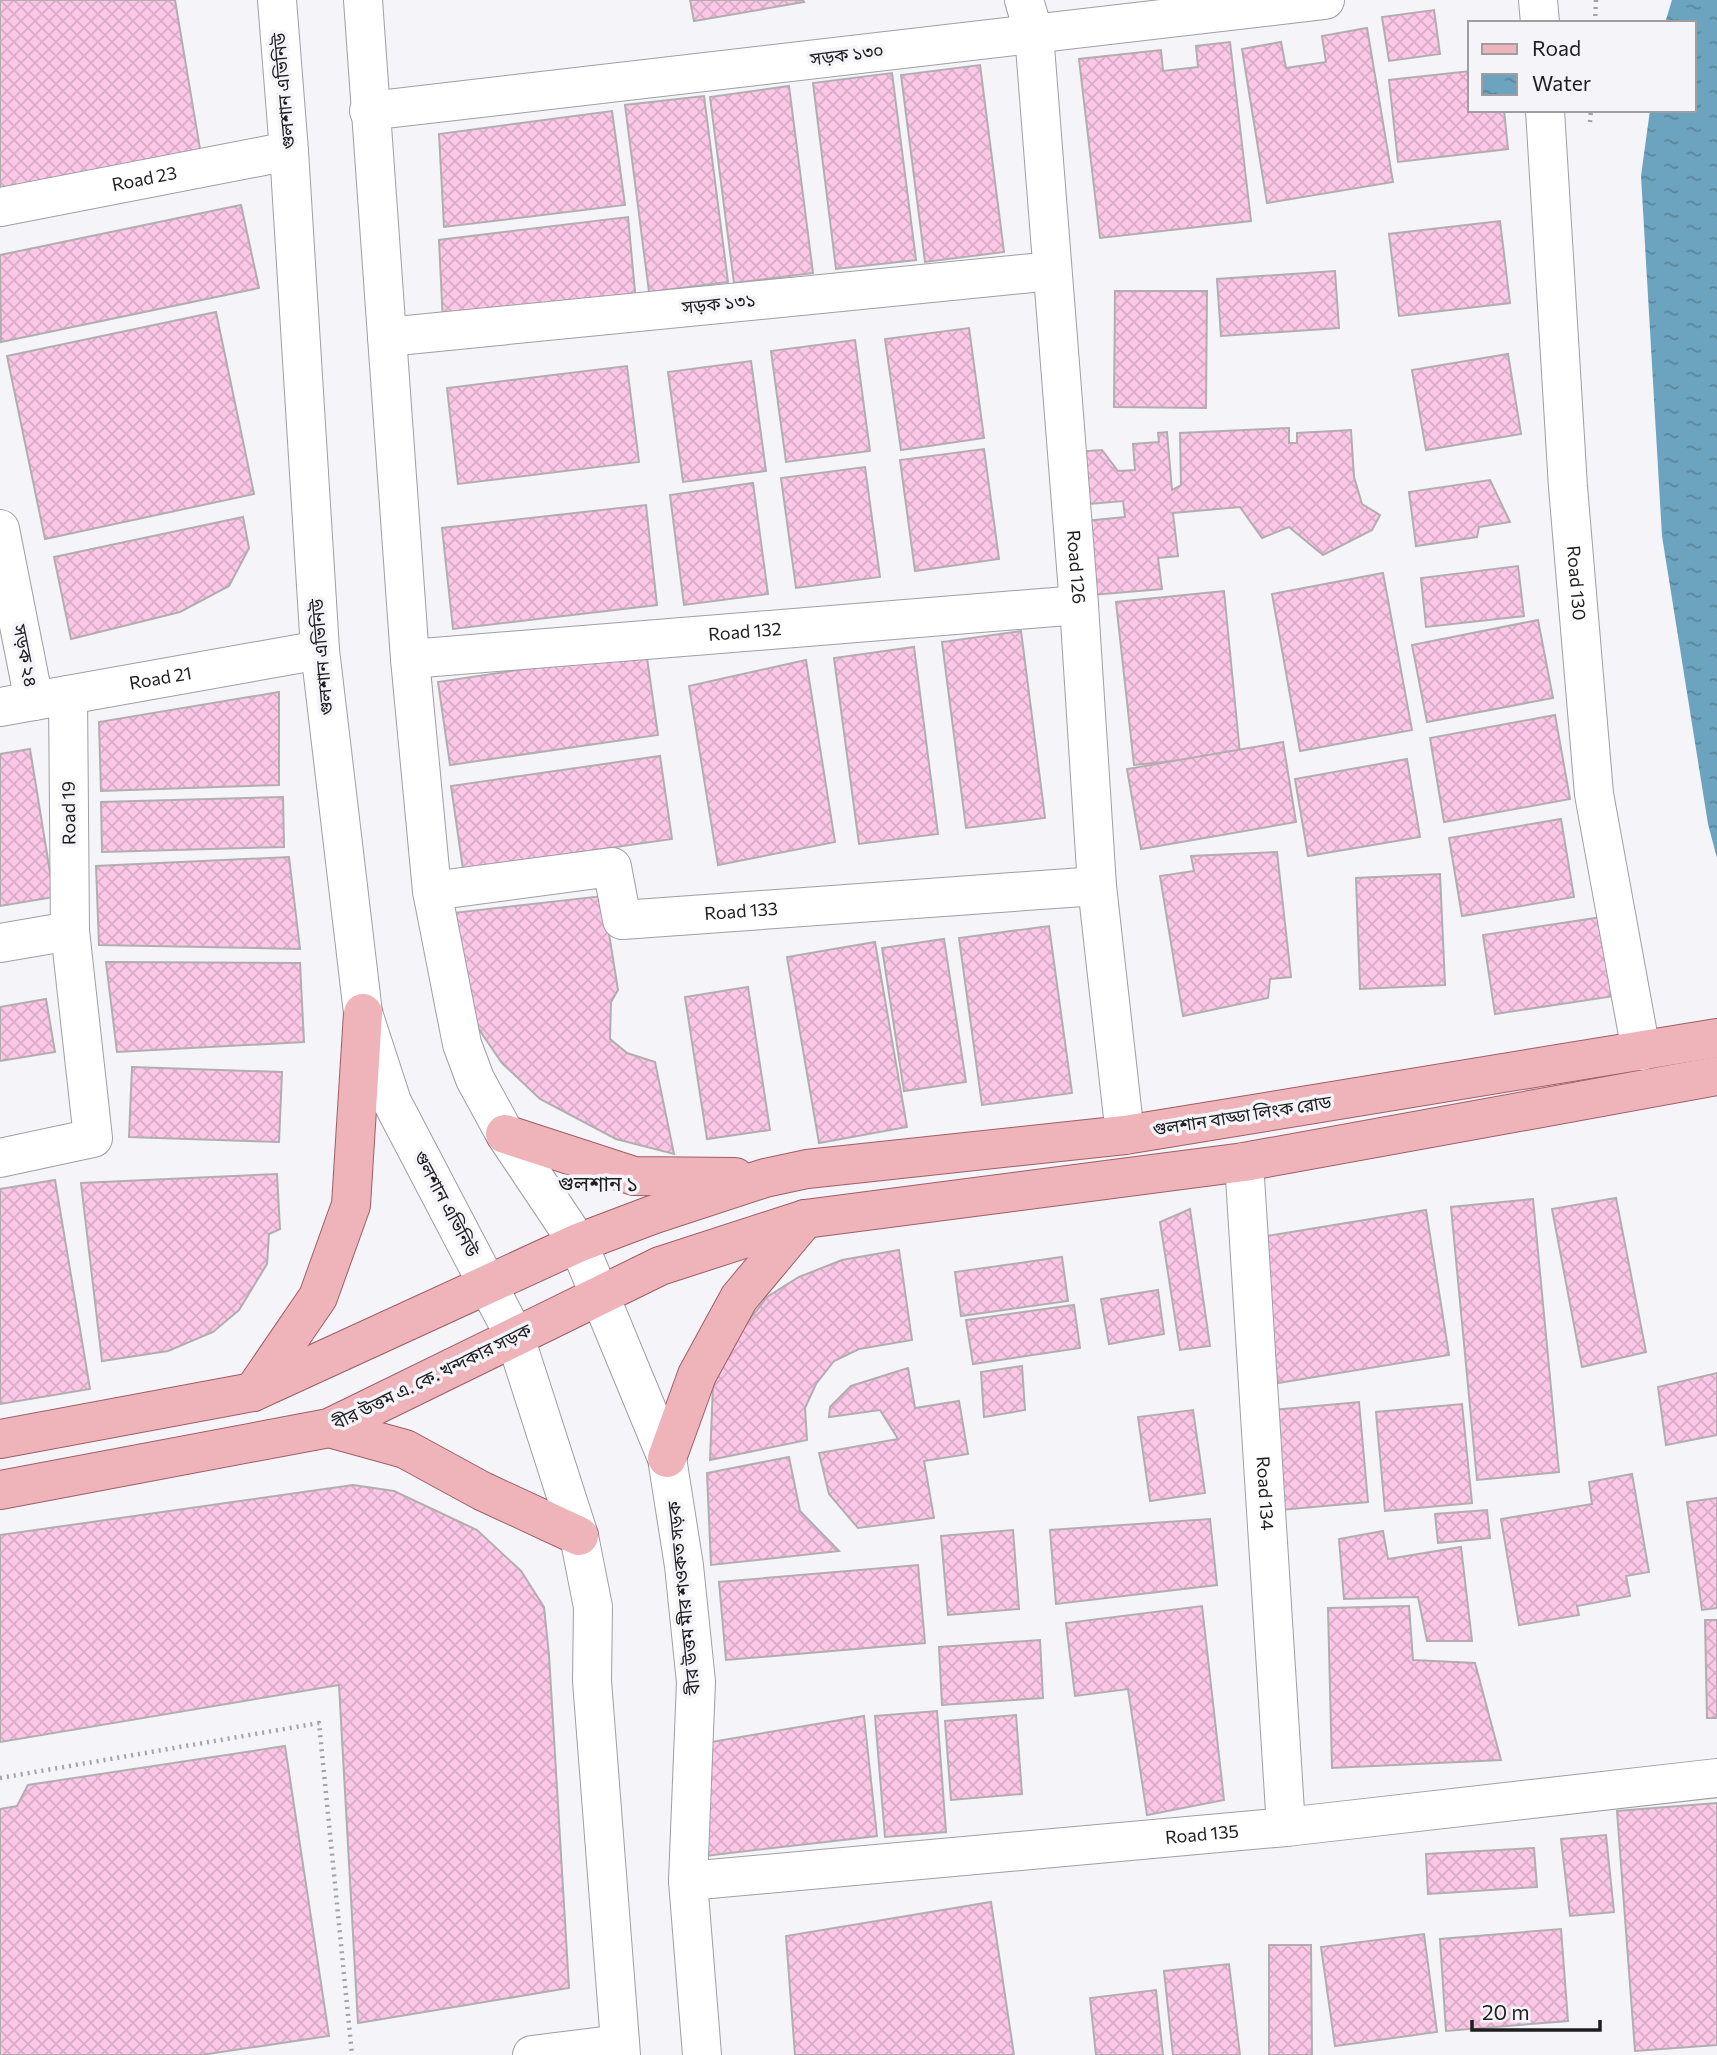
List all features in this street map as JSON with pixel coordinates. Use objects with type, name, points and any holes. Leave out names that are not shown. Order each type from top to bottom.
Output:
[{"type":"main road","points":[[253,1392],[318,1297],[351,1205],[363,1013]]},
{"type":"main road","name":"গুলশান বাড্ডা লিংক রোড","points":[[765,1178],[807,1169],[1125,1135],[1717,1038]]},
{"type":"main road","points":[[667,1458],[696,1375],[739,1298],[805,1219],[1244,1162],[1717,1076]]},
{"type":"main road","points":[[505,1134],[634,1176],[765,1178]]},
{"type":"main road","points":[[0,1439],[253,1392],[578,1244],[652,1214],[765,1178]]},
{"type":"main road","name":"বীর উত্তম এ. কে. খন্দকার সড়ক","points":[[0,1490],[329,1428],[660,1266],[805,1219]]},
{"type":"main road","points":[[329,1428],[405,1448],[482,1491],[579,1536]]},
{"type":"street","name":"গুলশান এভিনিউ","points":[[277,0],[320,650],[363,1013],[391,1102],[490,1284]]},
{"type":"street","points":[[363,0],[410,659],[432,891],[462,1044],[475,1079],[505,1134],[578,1244]]},
{"type":"street","name":"সড়ক ১৩০","points":[[369,111],[1029,17],[1325,0]]},
{"type":"street","points":[[1538,0],[1540,21]]},
{"type":"street","name":"Road 126","points":[[1029,17],[1079,605],[1097,886],[1125,1135]]},
{"type":"street","name":"Road 130","points":[[1545,112],[1568,487],[1594,794],[1650,1049]]},
{"type":"street","name":"Road 23","points":[[0,207],[289,151]]},
{"type":"street","name":"সড়ক ১৩১","points":[[387,337],[1052,271]]},
{"type":"street","name":"সড়ক ২৪","points":[[0,529],[34,701]]},
{"type":"street","name":"Road 132","points":[[410,659],[1079,605]]},
{"type":"street","points":[[1599,620],[1611,783],[1650,1049]]},
{"type":"street","name":"Road 21","points":[[34,701],[320,650]]},
{"type":"street","name":"Road 19","points":[[0,1158],[93,1138],[71,931],[34,701]]},
{"type":"street","name":"Road 133","points":[[432,891],[612,867],[622,920],[1097,886]]},
{"type":"street","points":[[0,943],[71,931]]},
{"type":"street","name":"Road 134","points":[[1244,1162],[1286,1827]]},
{"type":"street","name":"বীর উত্তম মীর শওকত সড়ক","points":[[578,1244],[667,1458],[684,1566],[696,1682],[688,1881],[702,2055]]},
{"type":"street","points":[[490,1284],[515,1338],[579,1536],[593,1607],[592,1681],[620,2049],[532,2055]]},
{"type":"street","name":"Road 135","points":[[688,1881],[1286,1827],[1717,1778]]},
{"type":"path","points":[[1595,21],[1596,0]]},
{"type":"path","points":[[0,1778],[319,1724],[352,2055]]},
{"type":"water","points":[[1672,0],[1717,0],[1717,858],[1708,824],[1662,536],[1641,176],[1650,112],[1696,112],[1696,21],[1666,21]]},
{"type":"building","points":[[0,0],[175,0],[201,155],[0,188]]},
{"type":"building","points":[[690,0],[803,0],[804,2],[694,21]]},
{"type":"building","points":[[1434,10],[1440,54],[1389,61],[1382,17]]},
{"type":"building","points":[[1367,28],[1393,182],[1267,203],[1242,49],[1281,42],[1286,68],[1326,62],[1322,36]]},
{"type":"building","points":[[1230,42],[1251,221],[1100,238],[1079,59],[1161,50],[1163,71],[1198,67],[1196,46]]},
{"type":"building","points":[[980,65],[1004,252],[925,262],[901,75]]},
{"type":"building","points":[[1468,71],[1468,112],[1504,112],[1508,149],[1398,162],[1389,80]]},
{"type":"building","points":[[892,73],[916,260],[836,269],[813,83]]},
{"type":"building","points":[[789,86],[813,273],[734,283],[710,97]]},
{"type":"building","points":[[704,96],[728,282],[649,292],[625,105]]},
{"type":"building","points":[[612,111],[625,205],[444,227],[439,134]]},
{"type":"building","points":[[241,205],[259,288],[1,342],[0,255]]},
{"type":"building","points":[[628,217],[636,302],[443,323],[439,240]]},
{"type":"building","points":[[1500,221],[1510,303],[1399,316],[1389,234]]},
{"type":"building","points":[[1335,271],[1339,328],[1221,336],[1217,279]]},
{"type":"building","points":[[1115,291],[1207,291],[1206,408],[1114,407]]},
{"type":"building","points":[[216,312],[254,494],[45,539],[7,356]]},
{"type":"building","points":[[969,328],[984,438],[901,450],[885,339]]},
{"type":"building","points":[[855,340],[870,451],[786,462],[771,351]]},
{"type":"building","points":[[1508,354],[1521,434],[1426,450],[1412,370]]},
{"type":"building","points":[[751,361],[766,471],[683,482],[668,372]]},
{"type":"building","points":[[627,366],[639,462],[458,484],[447,388]]},
{"type":"building","points":[[1289,428],[1289,443],[1297,443],[1297,433],[1351,430],[1354,477],[1362,504],[1380,515],[1372,530],[1323,555],[1289,527],[1262,538],[1240,507],[1173,513],[1178,556],[1158,558],[1162,589],[1092,595],[1085,521],[1125,517],[1123,501],[1078,505],[1074,452],[1102,450],[1118,471],[1135,470],[1133,444],[1159,442],[1158,433],[1167,432],[1172,490],[1181,485],[1180,433]]},
{"type":"building","points":[[984,449],[999,559],[915,571],[900,460]]},
{"type":"building","points":[[865,467],[880,577],[796,588],[781,478]]},
{"type":"building","points":[[1490,480],[1510,522],[1479,527],[1477,537],[1416,546],[1409,492]]},
{"type":"building","points":[[753,483],[768,594],[684,605],[670,495]]},
{"type":"building","points":[[646,505],[657,605],[453,629],[442,528]]},
{"type":"building","points":[[243,517],[249,548],[229,586],[180,612],[71,639],[54,557]]},
{"type":"building","points":[[1518,566],[1524,616],[1426,627],[1421,578]]},
{"type":"building","points":[[1383,573],[1412,730],[1300,751],[1272,594]]},
{"type":"building","points":[[1224,591],[1240,754],[1134,765],[1116,602]]},
{"type":"building","points":[[1538,620],[1553,698],[1427,722],[1412,645]]},
{"type":"building","points":[[1021,631],[1045,818],[966,828],[942,642]]},
{"type":"building","points":[[914,647],[938,834],[859,844],[834,658]]},
{"type":"building","points":[[646,651],[658,735],[450,765],[438,682]]},
{"type":"building","points":[[806,660],[835,842],[718,865],[689,686]]},
{"type":"building","points":[[279,692],[279,785],[101,791],[99,722]]},
{"type":"building","points":[[1555,715],[1570,799],[1444,822],[1430,738]]},
{"type":"building","points":[[1283,742],[1296,822],[1141,849],[1127,769]]},
{"type":"building","points":[[30,749],[54,897],[0,906],[0,754]]},
{"type":"building","points":[[660,756],[672,839],[463,869],[451,786]]},
{"type":"building","points":[[1407,759],[1420,837],[1308,856],[1295,779]]},
{"type":"building","points":[[283,797],[284,847],[102,852],[101,802]]},
{"type":"building","points":[[1561,819],[1574,897],[1462,916],[1449,838]]},
{"type":"building","points":[[1277,852],[1291,977],[1270,979],[1268,998],[1183,1016],[1160,876],[1194,871],[1191,856]]},
{"type":"building","points":[[289,857],[300,949],[99,945],[96,866]]},
{"type":"building","points":[[1440,874],[1445,985],[1360,989],[1356,878]]},
{"type":"building","points":[[603,896],[618,990],[611,1002],[610,1039],[627,1053],[655,1062],[674,1154],[616,1139],[540,1099],[502,1063],[476,1025],[444,914]]},
{"type":"building","points":[[1609,916],[1621,995],[1495,1014],[1483,935]]},
{"type":"building","points":[[1049,926],[1072,1093],[982,1105],[959,938]]},
{"type":"building","points":[[944,939],[966,1082],[904,1091],[882,948]]},
{"type":"building","points":[[875,942],[907,1127],[819,1143],[787,957]]},
{"type":"building","points":[[106,962],[300,963],[304,1042],[117,1052]]},
{"type":"building","points":[[748,987],[770,1130],[707,1139],[685,997]]},
{"type":"building","points":[[46,999],[55,1052],[0,1061],[0,1007]]},
{"type":"building","points":[[132,1067],[282,1072],[279,1142],[129,1137]]},
{"type":"building","points":[[277,1174],[280,1229],[269,1234],[267,1264],[239,1310],[213,1332],[168,1351],[102,1361],[81,1183]]},
{"type":"building","points":[[55,1180],[90,1389],[0,1404],[0,1189]]},
{"type":"building","points":[[1616,1198],[1646,1352],[1582,1367],[1552,1209]]},
{"type":"building","points":[[1533,1199],[1559,1472],[1477,1480],[1451,1207]]},
{"type":"building","points":[[1190,1209],[1210,1346],[1180,1350],[1160,1222]]},
{"type":"building","points":[[1426,1210],[1449,1355],[1278,1383],[1254,1238]]},
{"type":"building","points":[[899,1250],[912,1340],[859,1349],[834,1361],[816,1384],[805,1408],[807,1440],[710,1460],[713,1385],[739,1333],[767,1297],[799,1277],[842,1260]]},
{"type":"building","points":[[1062,1257],[1068,1301],[961,1316],[955,1272]]},
{"type":"building","points":[[1158,1290],[1164,1334],[1109,1344],[1101,1299]]},
{"type":"building","points":[[1074,1305],[1080,1348],[973,1364],[966,1320]]},
{"type":"building","points":[[1022,1366],[1025,1410],[984,1417],[981,1372]]},
{"type":"building","points":[[908,1368],[915,1408],[959,1401],[968,1454],[924,1461],[934,1518],[858,1528],[829,1494],[819,1453],[898,1439],[880,1410],[829,1417],[830,1407],[851,1386]]},
{"type":"building","points":[[1717,1373],[1717,1435],[1666,1445],[1658,1387]]},
{"type":"building","points":[[1359,1402],[1368,1502],[1281,1510],[1273,1410]]},
{"type":"building","points":[[1462,1404],[1472,1503],[1385,1511],[1376,1412]]},
{"type":"building","points":[[1193,1410],[1205,1493],[1150,1501],[1138,1417]]},
{"type":"building","points":[[789,1457],[800,1511],[839,1551],[711,1565],[707,1473]]},
{"type":"building","points":[[1632,1474],[1649,1572],[1626,1576],[1630,1596],[1577,1606],[1579,1615],[1519,1625],[1501,1519],[1592,1504],[1589,1482]]},
{"type":"building","points":[[353,1485],[394,1491],[477,1530],[521,1571],[544,1607],[569,1988],[358,2023],[339,1685],[0,1742],[0,1535]]},
{"type":"building","points":[[1717,1498],[1717,1608],[1702,1610],[1687,1502]]},
{"type":"building","points":[[1487,1510],[1490,1538],[1438,1543],[1435,1514]]},
{"type":"building","points":[[1210,1519],[1217,1585],[1056,1604],[1050,1530]]},
{"type":"building","points":[[1013,1530],[1019,1609],[948,1615],[941,1536]]},
{"type":"building","points":[[1383,1531],[1388,1559],[1461,1547],[1472,1641],[1427,1641],[1418,1597],[1344,1599],[1339,1539]]},
{"type":"building","points":[[918,1565],[925,1643],[726,1660],[719,1582]]},
{"type":"building","points":[[1202,1606],[1224,1800],[1147,1815],[1128,1689],[1075,1696],[1066,1623]]},
{"type":"building","points":[[1409,1606],[1413,1660],[1475,1663],[1501,1760],[1332,1768],[1328,1608]]},
{"type":"building","points":[[1705,1620],[1717,1620],[1717,1718],[1707,1718]]},
{"type":"building","points":[[1040,1640],[1043,1698],[942,1705],[939,1647]]},
{"type":"building","points":[[937,1711],[946,1832],[885,1837],[875,1716]]},
{"type":"building","points":[[1016,1715],[1022,1794],[951,1800],[945,1721]]},
{"type":"building","points":[[864,1716],[877,1836],[704,1856],[711,1742]]},
{"type":"building","points":[[285,1746],[329,2036],[201,2055],[0,2055],[0,1809],[17,1806],[28,1785]]},
{"type":"building","points":[[1717,1803],[1717,2045],[1635,2051],[1617,1811]]},
{"type":"building","points":[[1606,1835],[1614,1912],[1570,1916],[1561,1839]]},
{"type":"building","points":[[1534,1848],[1537,1887],[1428,1894],[1426,1854]]},
{"type":"building","points":[[991,1902],[1014,2055],[795,2055],[786,1936]]},
{"type":"building","points":[[1561,1929],[1568,2021],[1446,2031],[1440,1939]]},
{"type":"building","points":[[1424,1934],[1437,2032],[1335,2046],[1321,1947]]},
{"type":"building","points":[[1269,1945],[1311,1945],[1312,2055],[1269,2055]]},
{"type":"building","points":[[1229,1964],[1240,2055],[1173,2055],[1164,1971]]},
{"type":"building","points":[[1156,1990],[1163,2055],[1096,2055],[1090,1998]]},
{"type":"district","name":"গুলশান ১","points":[[598,1184]]}]
